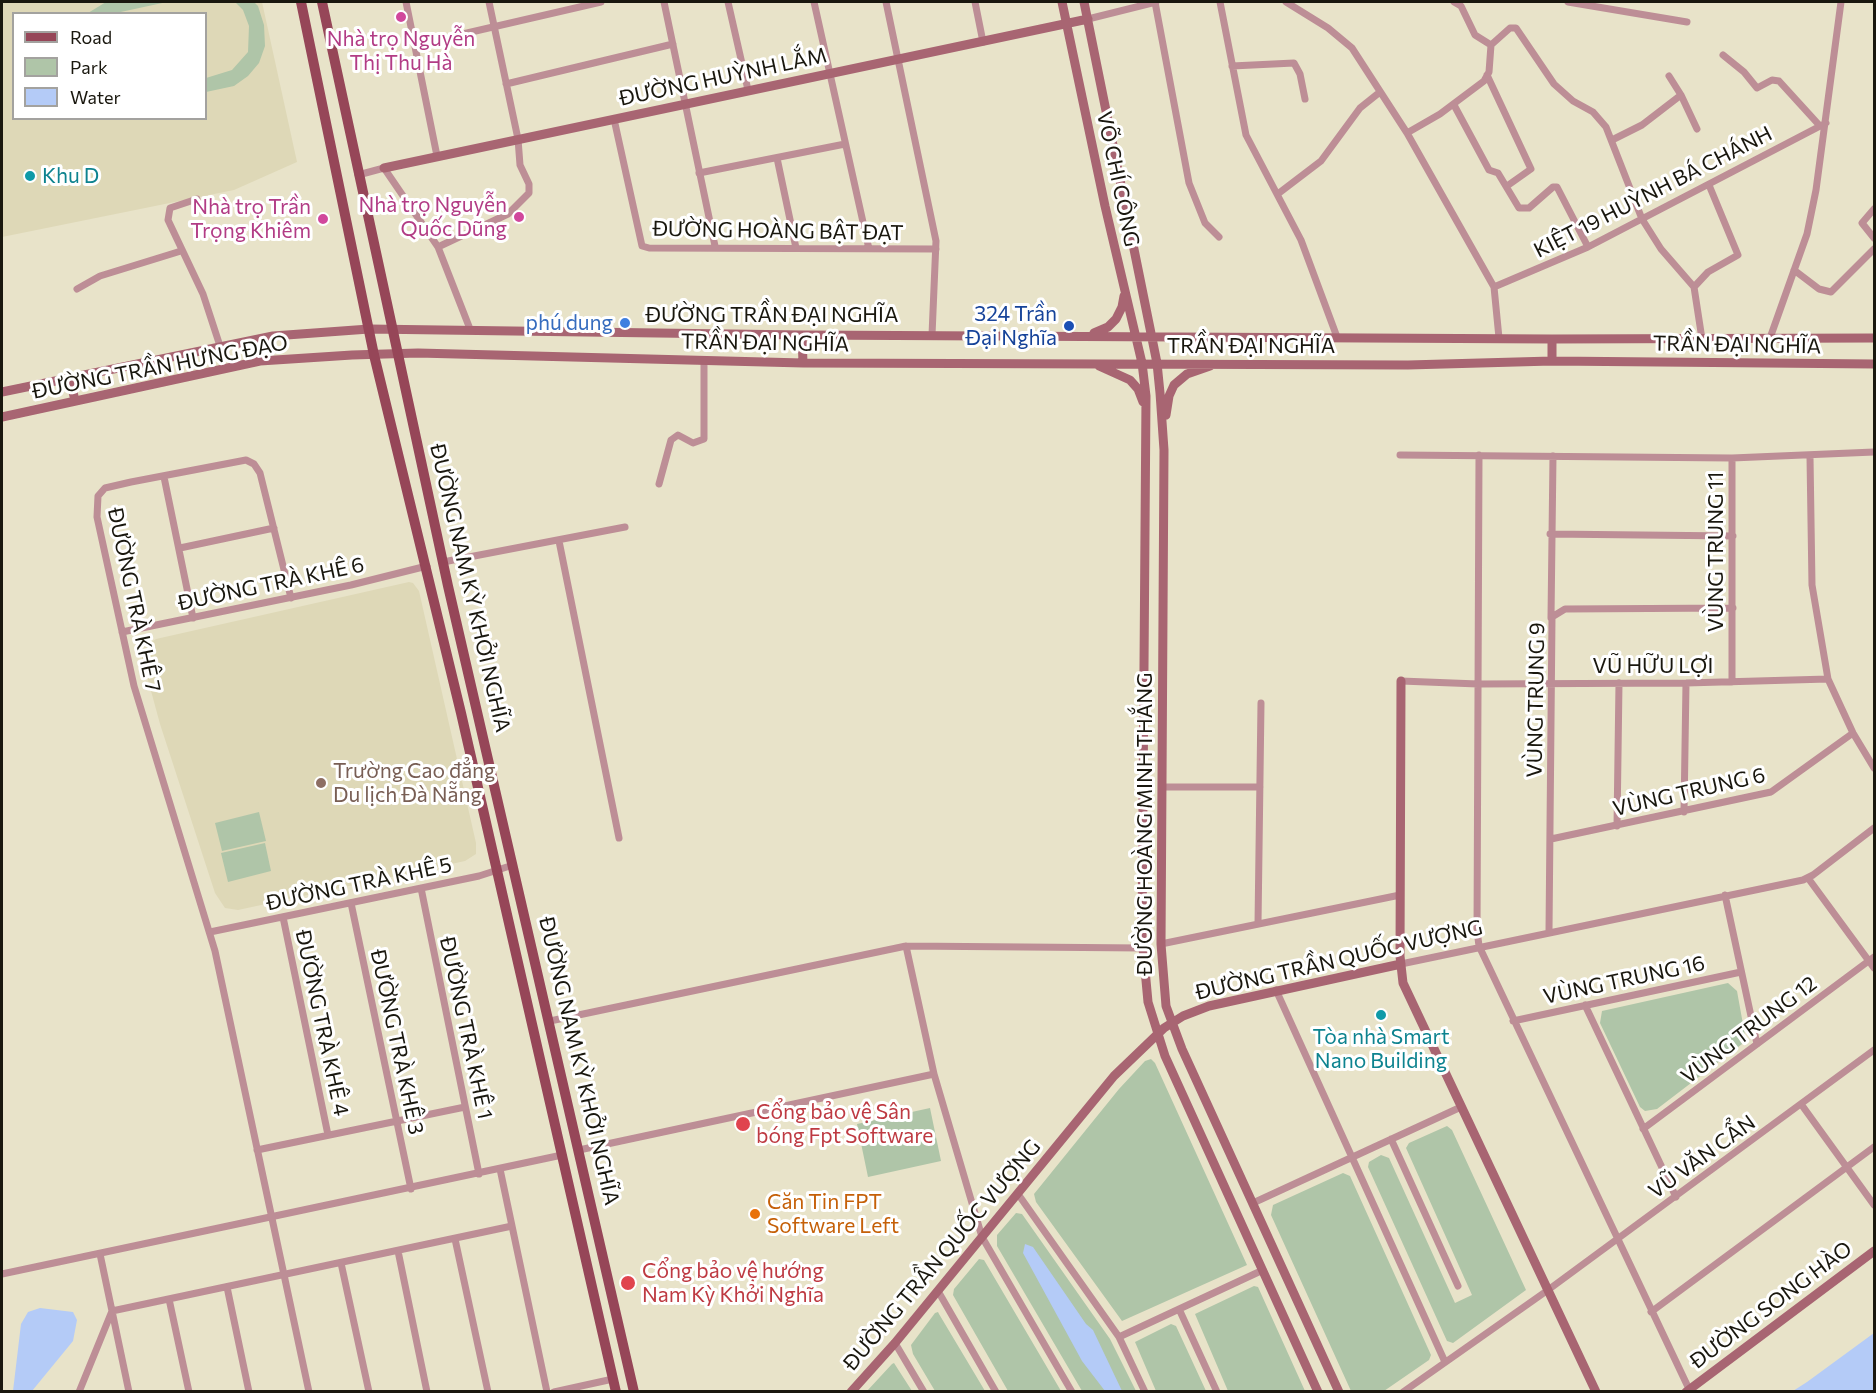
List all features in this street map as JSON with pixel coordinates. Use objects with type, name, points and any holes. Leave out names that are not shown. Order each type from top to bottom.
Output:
[{"type":"main road","name":"ĐƯỜNG NAM KỲ KHỞI NGHĨA","points":[[301,2],[374,355],[427,566],[616,1392]]},
{"type":"main road","name":"ĐƯỜNG NAM KỲ KHỞI NGHĨA","points":[[322,2],[443,562],[634,1392]]},
{"type":"main road","name":"VÕ CHÍ CÔNG","points":[[1062,2],[1142,363]]},
{"type":"main road","name":"VÕ CHÍ CÔNG","points":[[1084,2],[1092,18],[1157,363]]},
{"type":"main road","name":"ĐƯỜNG HUỲNH LẮM","points":[[384,168],[1092,18]]},
{"type":"main road","points":[[1085,335],[1102,330],[1116,319],[1122,307],[1123,284]]},
{"type":"main road","name":"ĐƯỜNG TRẦN ĐẠI NGHĨA","points":[[369,329],[802,335],[1174,335]]},
{"type":"main road","name":"ĐƯỜNG TRẦN HƯNG ĐẠO","points":[[2,392],[220,345],[310,331],[369,329]]},
{"type":"main road","points":[[802,335],[803,363]]},
{"type":"main road","name":"TRẦN ĐẠI NGHĨA","points":[[1174,335],[1552,339],[1875,338]]},
{"type":"main road","points":[[1552,339],[1552,361]]},
{"type":"main road","name":"ĐƯỜNG TRẦN HƯNG ĐẠO","points":[[2,417],[260,362],[304,357],[398,355]]},
{"type":"main road","name":"TRẦN ĐẠI NGHĨA","points":[[398,355],[803,363],[1408,364],[1552,361],[1875,364]]},
{"type":"main road","points":[[1091,363],[1117,372],[1130,380],[1141,396],[1146,416]]},
{"type":"main road","name":"ĐƯỜNG HOÀNG MINH THẮNG","points":[[1142,363],[1146,416],[1142,948],[1147,996],[1156,1035],[1318,1392]]},
{"type":"main road","name":"ĐƯỜNG HOÀNG MINH THẮNG","points":[[1157,363],[1164,450],[1161,944],[1164,993],[1171,1023],[1339,1392]]},
{"type":"main road","points":[[1164,450],[1167,405],[1174,385],[1194,371],[1227,363]]},
{"type":"main road","points":[[70,378],[75,401]]},
{"type":"main road","points":[[427,566],[443,562]]},
{"type":"main road","points":[[1401,681],[1400,895],[1401,964],[1405,989],[1596,1392]]},
{"type":"main road","points":[[1144,786],[1162,787]]},
{"type":"main road","name":"ĐƯỜNG TRẦN QUỐC VƯỢNG","points":[[851,1392],[896,1343],[1114,1076],[1171,1023],[1209,1006],[1401,964]]},
{"type":"main road","points":[[1236,1210],[1253,1203]]},
{"type":"main road","name":"ĐƯỜNG SONG HÀO","points":[[1687,1390],[1875,1251]]},
{"type":"street","points":[[406,2],[437,156]]},
{"type":"street","points":[[438,247],[507,214],[529,193],[529,184],[520,165],[518,139],[489,2]]},
{"type":"street","points":[[415,45],[601,2]]},
{"type":"street","points":[[664,2],[715,246]]},
{"type":"street","points":[[728,2],[748,90]]},
{"type":"street","points":[[814,2],[869,249]]},
{"type":"street","points":[[885,2],[936,249],[932,335]]},
{"type":"street","points":[[975,2],[983,42]]},
{"type":"street","points":[[1092,18],[1155,2],[1189,183],[1205,223],[1219,237]]},
{"type":"street","points":[[1220,2],[1246,135],[1279,193],[1312,267],[1337,337]]},
{"type":"street","points":[[1286,2],[1328,28],[1352,48],[1407,133],[1494,287],[1500,338]]},
{"type":"street","points":[[1454,2],[1461,6],[1475,35],[1491,45]]},
{"type":"street","points":[[1568,2],[1687,22]]},
{"type":"street","points":[[1770,338],[1807,234],[1816,190],[1841,2]]},
{"type":"street","points":[[1407,133],[1472,93],[1487,75],[1491,45],[1510,28],[1516,28],[1554,84],[1573,101],[1593,112],[1606,127],[1642,219],[1661,249],[1694,287],[1702,339]]},
{"type":"street","points":[[506,84],[673,44]]},
{"type":"street","points":[[1724,56],[1736,64],[1757,88],[1772,80],[1779,81],[1823,124]]},
{"type":"street","points":[[1232,66],[1294,63],[1300,74],[1305,99]]},
{"type":"street","points":[[1487,75],[1531,169],[1507,186]]},
{"type":"street","points":[[1669,76],[1697,129]]},
{"type":"street","points":[[1279,193],[1321,161],[1337,135],[1360,108],[1380,92]]},
{"type":"street","points":[[1612,140],[1642,125],[1681,95]]},
{"type":"street","points":[[1454,105],[1489,170],[1497,172],[1519,208],[1524,210],[1553,187],[1557,187],[1588,247]]},
{"type":"street","name":"ĐƯỜNG HOÀNG BẬT ĐẠT","points":[[614,119],[642,246],[649,248],[715,246],[936,249]]},
{"type":"street","name":"KIỆT 19 HUỲNH BÁ CHÁNH","points":[[1494,287],[1588,247],[1823,124]]},
{"type":"street","points":[[699,173],[845,144]]},
{"type":"street","points":[[777,158],[796,248]]},
{"type":"street","name":"ĐƯỜNG HUỲNH LẮM","points":[[358,175],[384,168]]},
{"type":"street","points":[[384,168],[438,247],[470,329]]},
{"type":"street","points":[[1694,287],[1708,272],[1738,255],[1709,185]]},
{"type":"street","points":[[197,199],[174,206],[168,212],[168,220],[203,294],[220,345]]},
{"type":"street","points":[[1875,209],[1862,223],[1875,238]]},
{"type":"street","points":[[1794,270],[1819,290],[1831,292],[1875,249]]},
{"type":"street","points":[[77,289],[100,276],[181,251]]},
{"type":"street","points":[[659,484],[671,440],[678,435],[693,443],[704,439],[704,360]]},
{"type":"street","points":[[1400,455],[1732,458],[1810,457],[1875,452]]},
{"type":"street","points":[[1479,454],[1479,946],[1687,1390]]},
{"type":"street","points":[[1551,619],[1550,534],[1553,456]]},
{"type":"street","points":[[1810,457],[1812,585],[1828,678],[1853,733],[1875,768]]},
{"type":"street","name":"VÙNG TRUNG 11","points":[[1732,458],[1732,682]]},
{"type":"street","name":"ĐƯỜNG TRÀ KHÊ 7","points":[[291,598],[260,473],[254,464],[246,460],[112,486],[100,491],[97,518],[122,632],[140,706],[210,932],[309,1392]]},
{"type":"street","points":[[164,477],[194,618]]},
{"type":"street","points":[[443,562],[625,527]]},
{"type":"street","points":[[180,548],[273,528]]},
{"type":"street","points":[[1550,534],[1733,536]]},
{"type":"street","points":[[560,541],[619,838]]},
{"type":"street","name":"ĐƯỜNG TRÀ KHÊ 6","points":[[122,632],[291,598],[427,566]]},
{"type":"street","name":"VÙNG TRUNG 9","points":[[1549,931],[1551,619],[1557,612],[1565,609],[1733,608]]},
{"type":"street","name":"VŨ HỮU LỢI","points":[[1401,681],[1478,684],[1686,683],[1828,678]]},
{"type":"street","points":[[1617,826],[1619,683]]},
{"type":"street","points":[[1684,812],[1686,683]]},
{"type":"street","points":[[1258,924],[1261,703]]},
{"type":"street","name":"VÙNG TRUNG 6","points":[[1551,839],[1771,792],[1853,733]]},
{"type":"street","points":[[1162,787],[1260,787]]},
{"type":"street","name":"ĐƯỜNG TRẦN QUỐC VƯỢNG","points":[[1401,964],[1808,878],[1875,828]]},
{"type":"street","name":"ĐƯỜNG TRÀ KHÊ 5","points":[[210,932],[479,876],[513,865]]},
{"type":"street","points":[[1808,878],[1872,959],[1875,968]]},
{"type":"street","name":"ĐƯỜNG TRÀ KHÊ 1","points":[[421,888],[479,1174]]},
{"type":"street","points":[[1161,944],[1400,895]]},
{"type":"street","points":[[1725,895],[1756,1044]]},
{"type":"street","name":"ĐƯỜNG TRÀ KHÊ 3","points":[[351,903],[411,1189]]},
{"type":"street","name":"ĐƯỜNG TRÀ KHÊ 4","points":[[283,917],[328,1135]]},
{"type":"street","points":[[550,1021],[906,946],[1142,948]]},
{"type":"street","points":[[906,946],[934,1074],[982,1237],[1072,1392]]},
{"type":"street","name":"VÙNG TRUNG 12","points":[[1643,1129],[1872,959]]},
{"type":"street","name":"VÙNG TRUNG 16","points":[[1513,1021],[1741,972]]},
{"type":"street","points":[[1276,990],[1445,1362]]},
{"type":"street","points":[[1585,1005],[1676,1197]]},
{"type":"street","name":"VŨ VĂN CẨN","points":[[1403,1392],[1548,1290],[1875,1050]]},
{"type":"street","points":[[579,1150],[934,1074]]},
{"type":"street","points":[[1801,1104],[1875,1204]]},
{"type":"street","points":[[257,1150],[465,1107]]},
{"type":"street","points":[[1253,1203],[1461,1107]]},
{"type":"street","points":[[1391,1139],[1458,1286]]},
{"type":"street","points":[[1652,1312],[1875,1147]]},
{"type":"street","points":[[2,1274],[411,1189],[562,1155]]},
{"type":"street","points":[[500,1169],[547,1392]]},
{"type":"street","points":[[1018,1194],[1119,1337],[1145,1392]]},
{"type":"street","points":[[112,1311],[512,1226]]},
{"type":"street","points":[[455,1239],[488,1392]]},
{"type":"street","points":[[398,1251],[428,1392]]},
{"type":"street","points":[[100,1254],[129,1392]]},
{"type":"street","points":[[341,1263],[369,1392]]},
{"type":"street","points":[[1119,1337],[1263,1270]]},
{"type":"street","points":[[227,1287],[249,1392]]},
{"type":"street","points":[[938,1291],[996,1392]]},
{"type":"street","points":[[169,1299],[189,1392]]},
{"type":"street","points":[[1179,1309],[1217,1392]]},
{"type":"street","points":[[79,1392],[112,1311]]},
{"type":"street","points":[[896,1343],[924,1392]]},
{"type":"street","points":[[554,1392],[613,1378]]},
{"type":"shaded area","points":[[2,2],[262,2],[297,162],[234,190],[2,237]]},
{"type":"shaded area","name":"Trường Cao đẳng Du lịch Đà Nẵng","points":[[409,582],[413,583],[419,591],[476,843],[476,854],[465,861],[238,910],[225,908],[215,893],[160,724],[141,654],[144,647],[156,639]]},
{"type":"green space","points":[[106,2],[167,2],[121,12],[90,12]]},
{"type":"green space","points":[[235,2],[254,2],[258,6],[264,25],[265,46],[259,63],[248,76],[234,86],[207,92],[207,78],[232,70],[248,52],[249,26],[243,10]]},
{"type":"green space","points":[[259,812],[266,841],[222,851],[215,823]]},
{"type":"green space","points":[[265,843],[271,871],[228,882],[221,853]]},
{"type":"green space","points":[[1728,983],[1737,991],[1746,1041],[1657,1109],[1645,1111],[1640,1107],[1600,1023],[1602,1011]]},
{"type":"green space","points":[[1151,1059],[1155,1063],[1247,1265],[1122,1321],[1036,1202],[1034,1194],[1119,1089],[1145,1061]]},
{"type":"green space","points":[[930,1108],[941,1161],[868,1177],[857,1124]]},
{"type":"green space","points":[[1447,1126],[1452,1130],[1526,1290],[1453,1343],[1447,1341],[1368,1167],[1369,1162],[1381,1155],[1389,1158],[1455,1303],[1472,1295],[1406,1148],[1409,1143]]},
{"type":"green space","points":[[1343,1173],[1350,1176],[1431,1355],[1429,1360],[1384,1391],[1351,1391],[1271,1215],[1273,1205]]},
{"type":"green space","points":[[1016,1213],[1022,1214],[1110,1339],[1136,1391],[1082,1391],[997,1246],[997,1235]]},
{"type":"green space","points":[[979,1259],[984,1260],[1061,1391],[1008,1391],[953,1295],[954,1289]]},
{"type":"green space","points":[[1254,1286],[1258,1287],[1305,1391],[1228,1391],[1195,1314]]},
{"type":"green space","points":[[938,1312],[985,1391],[935,1391],[913,1354],[911,1345]]},
{"type":"green space","points":[[1171,1324],[1176,1326],[1206,1391],[1156,1391],[1135,1342]]},
{"type":"green space","points":[[894,1363],[912,1391],[867,1391],[892,1364]]},
{"type":"water","points":[[1025,1244],[1033,1247],[1086,1324],[1093,1330],[1122,1391],[1105,1391],[1082,1361],[1023,1253]]},
{"type":"water","points":[[40,1308],[73,1312],[77,1320],[73,1341],[32,1391],[13,1391],[21,1324],[28,1312]]},
{"type":"water","points":[[1874,1333],[1874,1391],[1793,1391],[1807,1382]]},
{"type":"place","name":"Nhà trọ Nguyễn Thị Thu Hà","points":[[401,17]]},
{"type":"place","name":"Khu D","points":[[30,176]]},
{"type":"place","name":"Nhà trọ Nguyễn Quốc Dũng","points":[[519,217]]},
{"type":"place","name":"Nhà trọ Trần Trọng Khiêm","points":[[323,219]]},
{"type":"place","name":"phú dung","points":[[625,323]]},
{"type":"place","name":"324 Trần Đại Nghĩa","points":[[1069,326]]},
{"type":"place","name":"Trường Cao đẳng Du lịch Đà Nẵng","points":[[321,783]]},
{"type":"place","name":"Tòa nhà Smart Nano Building","points":[[1381,1015]]},
{"type":"place","name":"Cổng bảo vệ Sân bóng Fpt Software","points":[[743,1124]]},
{"type":"place","name":"Căn Tin FPT Software Left","points":[[755,1214]]},
{"type":"place","name":"Cổng bảo vệ hướng Nam Kỳ Khởi Nghĩa","points":[[628,1283]]}]
